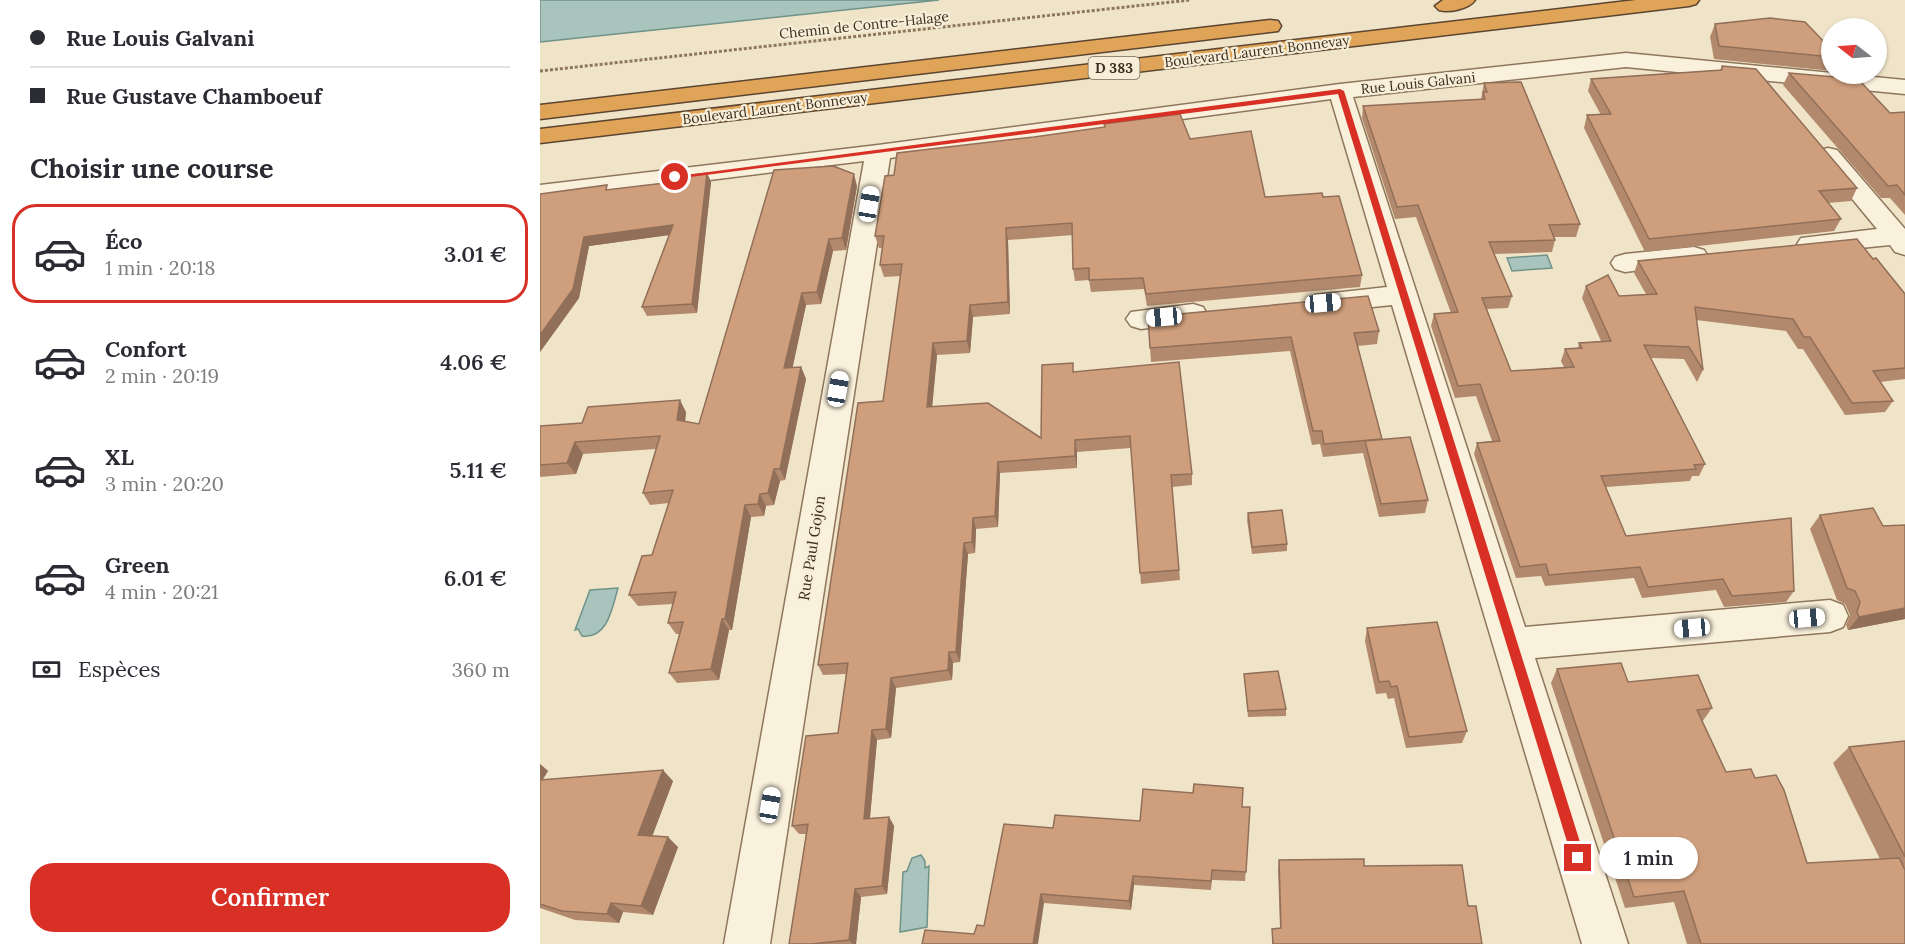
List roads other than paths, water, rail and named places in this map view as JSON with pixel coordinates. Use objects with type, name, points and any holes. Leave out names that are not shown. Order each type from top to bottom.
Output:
[{"type":"highway","name":"Boulevard Laurent Bonnevay","points":[[540,136],[1689,0]]},
{"type":"highway","points":[[1422,9],[1465,2]]},
{"type":"highway","name":"Boulevard Laurent Bonnevay","points":[[540,112],[1291,24]]},
{"type":"street","name":"Rue Louis Galvani","points":[[540,193],[878,152],[1340,91],[1626,60],[1905,87]]},
{"type":"street","points":[[1757,71],[1783,101]]},
{"type":"street","points":[[1340,91],[1605,944]]},
{"type":"street","points":[[1813,137],[1901,241]]},
{"type":"street","name":"Rue Paul Gojon","points":[[747,944],[878,152]]},
{"type":"street","points":[[1791,246],[1901,241]]},
{"type":"street","points":[[1625,263],[1720,253]]},
{"type":"street","points":[[1300,305],[1404,295]]},
{"type":"street","points":[[1141,319],[1221,312]]},
{"type":"street","points":[[1512,644],[1830,616]]},
{"type":"water","points":[[540,0],[939,0],[540,42]]},
{"type":"water","points":[[1547,255],[1552,268],[1512,271],[1507,258]]},
{"type":"water","points":[[618,588],[608,621],[598,633],[582,636],[578,629],[575,630],[590,590]]},
{"type":"water","points":[[921,855],[925,861],[925,868],[929,866],[927,927],[900,932],[903,872],[907,871],[912,858]]}]
